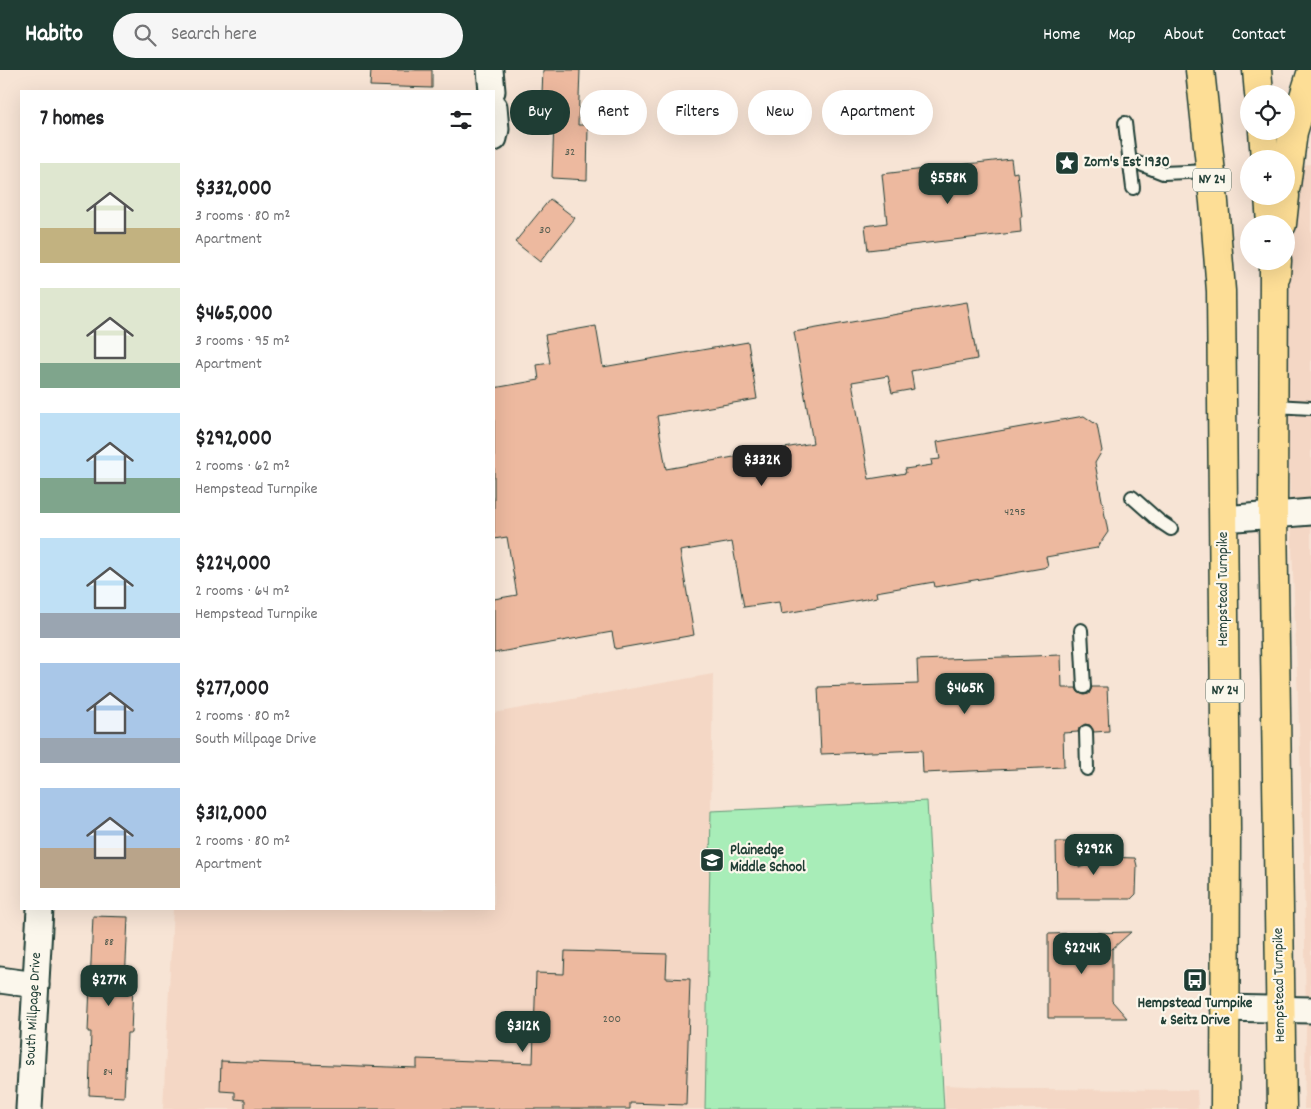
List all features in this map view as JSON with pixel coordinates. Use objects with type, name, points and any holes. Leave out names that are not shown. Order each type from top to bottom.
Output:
[{"type":"main road","name":"Hempstead Turnpike","points":[[1200,70],[1221,291],[1226,828],[1225,1109]]},
{"type":"main road","points":[[1257,70],[1259,85]]},
{"type":"main road","points":[[1291,150],[1293,132],[1311,74]]},
{"type":"main road","name":"Hempstead Turnpike","points":[[1276,270],[1274,515],[1282,1109]]},
{"type":"street","points":[[490,70],[492,90]]},
{"type":"street","points":[[495,118],[495,134]]},
{"type":"street","points":[[1224,518],[1311,512]]},
{"type":"street","name":"South Millpage Drive","points":[[29,1109],[40,910]]},
{"type":"street","points":[[0,980],[36,985]]},
{"type":"street","points":[[1224,1008],[1311,1010]]},
{"type":"lane","points":[[1125,123],[1133,188]]},
{"type":"lane","points":[[1130,160],[1164,173],[1211,171]]},
{"type":"lane","points":[[1274,406],[1311,408]]},
{"type":"lane","points":[[1132,497],[1171,529]]},
{"type":"lane","points":[[1081,630],[1084,687]]},
{"type":"lane","points":[[1086,732],[1087,770]]},
{"type":"shaded area","points":[[1311,164],[1311,1109],[1304,1109],[1306,1032],[1304,855],[1281,270],[1295,270],[1295,215],[1286,215],[1286,205],[1295,205],[1295,166]]},
{"type":"shaded area","name":"Plainedge Middle School","points":[[713,674],[711,811],[927,801],[944,1109],[163,1109],[173,910],[495,910],[495,713]]},
{"type":"shaded area","points":[[945,1085],[1028,1089],[1197,1090],[1198,1109],[945,1109]]},
{"type":"green space","points":[[927,801],[944,1109],[705,1109],[711,811]]},
{"type":"building","points":[[371,70],[432,70],[432,88],[370,86]]},
{"type":"building","points":[[543,70],[580,70],[578,125],[580,125],[580,135],[588,135],[587,180],[552,178],[554,135],[570,135],[570,90],[542,90]]},
{"type":"building","points":[[1011,159],[1013,173],[1017,172],[1022,217],[1020,217],[1021,232],[868,250],[865,226],[887,223],[882,174]]},
{"type":"building","points":[[550,199],[575,218],[540,262],[515,242]]},
{"type":"building","points":[[967,302],[977,359],[911,371],[914,389],[892,393],[888,376],[852,382],[869,479],[906,473],[905,469],[932,465],[931,460],[940,459],[937,442],[1084,416],[1097,425],[1102,451],[1095,463],[1108,532],[1097,548],[1046,557],[1048,567],[935,587],[934,582],[876,592],[877,597],[781,614],[779,602],[744,607],[732,542],[680,551],[694,635],[615,649],[612,632],[495,653],[495,599],[517,595],[507,537],[495,539],[495,388],[539,380],[537,365],[550,363],[545,335],[596,326],[603,367],[748,342],[757,399],[657,416],[666,469],[813,443],[794,332]]},
{"type":"building","points":[[1061,655],[1062,688],[1076,688],[1078,692],[1084,695],[1089,694],[1092,687],[1107,687],[1109,731],[1094,732],[1090,725],[1085,724],[1079,728],[1078,732],[1063,733],[1064,767],[923,773],[922,750],[821,754],[818,687],[918,684],[917,660]]},
{"type":"building","points":[[1056,842],[1078,842],[1079,868],[1105,857],[1135,858],[1137,866],[1136,894],[1131,899],[1057,899]]},
{"type":"building","points":[[93,916],[128,917],[125,983],[133,983],[131,1033],[127,1033],[124,1097],[89,1095],[91,1032],[88,1032]]},
{"type":"building","points":[[1131,932],[1112,949],[1112,1001],[1127,1018],[1048,1018],[1048,934]]},
{"type":"building","points":[[565,951],[667,954],[666,978],[690,979],[686,1105],[630,1103],[630,1109],[245,1109],[245,1100],[235,1099],[235,1092],[220,1091],[221,1061],[417,1068],[417,1059],[533,1063],[536,973],[564,974]]},
{"type":"place","name":"Zorn's Est 1930","points":[[1067,163]]},
{"type":"place","name":"Plainedge Middle School","points":[[712,860]]},
{"type":"place","name":"Hempstead Turnpike & Seitz Drive","points":[[1195,980]]}]
